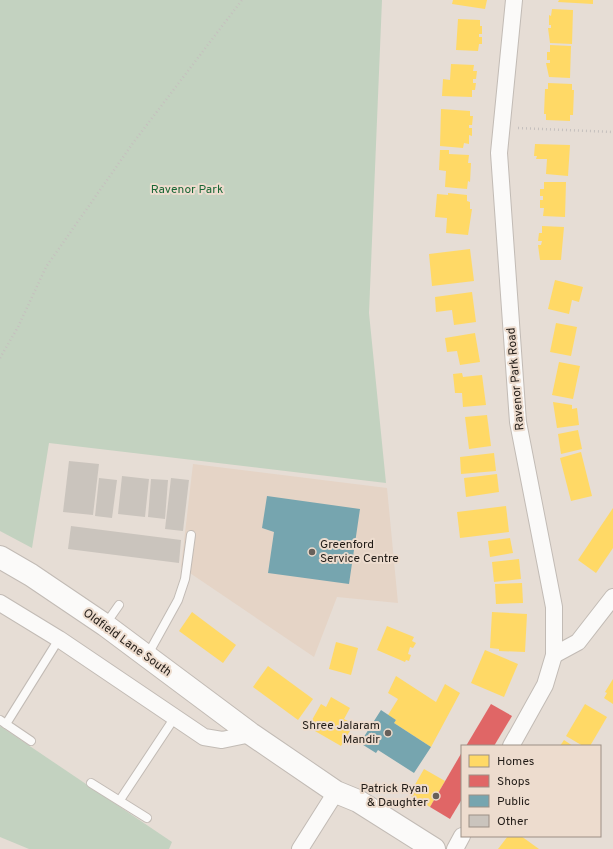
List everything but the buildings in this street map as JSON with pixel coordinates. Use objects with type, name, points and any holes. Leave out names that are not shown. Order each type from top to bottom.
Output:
[{"type":"street","name":"Ravenor Park Road","points":[[512,745],[545,685],[554,655],[554,607],[518,422],[499,153],[514,0]]},
{"type":"street","name":"Oldfield Lane South","points":[[0,557],[31,575],[105,625],[251,734],[336,792],[358,801],[434,849]]},
{"type":"street","points":[[554,655],[578,642],[613,597]]},
{"type":"street","points":[[0,603],[59,639],[204,737],[222,740],[251,734]]},
{"type":"street","points":[[300,849],[336,792]]},
{"type":"street","points":[[455,849],[461,837]]},
{"type":"lane","points":[[147,657],[178,600],[185,579],[191,535]]},
{"type":"lane","points":[[105,625],[119,605]]},
{"type":"lane","points":[[31,741],[3,722],[59,639]]},
{"type":"lane","points":[[120,800],[175,717]]},
{"type":"lane","points":[[92,783],[147,818]]},
{"type":"path","points":[[0,358],[18,327],[46,267],[132,143],[242,0]]},
{"type":"path","points":[[502,128],[613,132]]},
{"type":"shaded area","points":[[193,464],[387,488],[398,603],[337,597],[314,657],[181,567]]},
{"type":"green space","name":"Ravenor Park","points":[[0,0],[382,0],[369,313],[386,483],[49,443],[32,548],[0,531]]},
{"type":"green space","points":[[0,726],[172,842],[169,849],[29,849],[0,837]]},
{"type":"place","name":"Greenford Service Centre","points":[[312,552]]},
{"type":"place","name":"Shree Jalaram Mandir","points":[[388,733]]},
{"type":"place","name":"Patrick Ryan & Daughter","points":[[436,796]]}]
